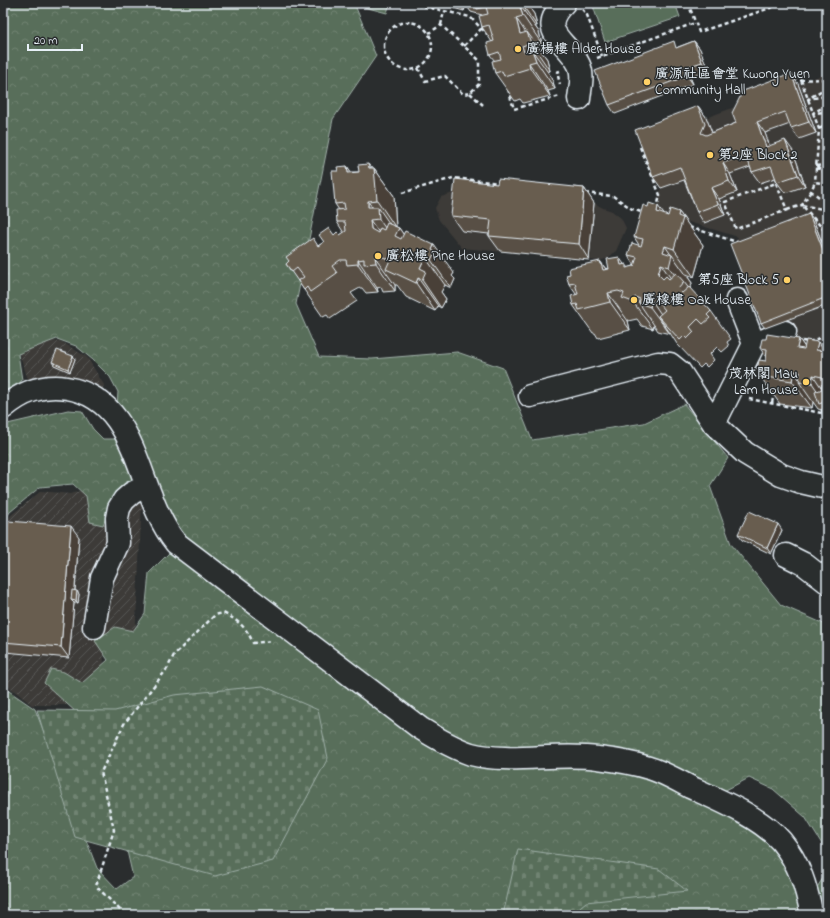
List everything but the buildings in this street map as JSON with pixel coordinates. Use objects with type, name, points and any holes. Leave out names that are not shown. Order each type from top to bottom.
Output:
[{"type":"street","points":[[572,5],[556,12],[552,21],[554,33],[579,65],[582,76],[579,99]]},
{"type":"street","points":[[714,424],[754,344],[737,300]]},
{"type":"street","points":[[754,344],[791,337]]},
{"type":"street","points":[[530,396],[658,363],[670,364],[680,372],[714,424],[734,444],[762,465],[801,482],[827,488]]},
{"type":"street","points":[[3,408],[19,397],[41,388],[56,386],[72,389],[94,398],[111,412],[122,425],[130,440],[146,486],[159,516],[178,545],[420,728],[454,747],[471,754],[490,757],[597,757],[649,768],[740,812],[768,829],[781,841],[799,868],[806,884],[812,915]]},
{"type":"street","points":[[94,627],[102,578],[118,543],[117,518],[119,508],[124,500],[132,493],[146,486]]},
{"type":"street","points":[[786,555],[809,568],[827,582]]},
{"type":"path","points":[[533,7],[537,3]]},
{"type":"path","points":[[688,3],[699,32],[785,3]]},
{"type":"path","points":[[572,5],[588,15],[602,56]]},
{"type":"path","points":[[429,33],[441,24],[444,11]]},
{"type":"path","points":[[405,22],[419,24],[429,33],[433,46],[429,59],[418,68],[405,70],[392,64],[385,52],[385,39],[392,27],[405,22]]},
{"type":"path","points":[[418,68],[425,81],[445,76],[463,94],[470,93],[479,84],[479,60],[441,24]]},
{"type":"path","points":[[464,46],[481,29]]},
{"type":"path","points":[[793,80],[827,79]]},
{"type":"path","points":[[801,80],[819,129],[815,166],[815,182],[802,205]]},
{"type":"path","points":[[808,99],[827,87]]},
{"type":"path","points":[[470,93],[483,105]]},
{"type":"path","points":[[808,99],[827,96]]},
{"type":"path","points":[[813,113],[827,105]]},
{"type":"path","points":[[813,113],[827,112]]},
{"type":"path","points":[[819,129],[827,125]]},
{"type":"path","points":[[640,147],[660,195],[656,212]]},
{"type":"path","points":[[815,166],[827,165]]},
{"type":"path","points":[[815,166],[827,174]]},
{"type":"path","points":[[402,193],[453,178],[506,184]]},
{"type":"path","points":[[787,210],[776,182],[725,202],[736,230],[802,205],[827,210]]},
{"type":"path","points":[[815,182],[827,184]]},
{"type":"path","points":[[811,191],[827,203]]},
{"type":"path","points":[[582,193],[613,196],[632,209],[649,215]]},
{"type":"path","points":[[802,205],[826,230],[827,245]]},
{"type":"path","points":[[684,225],[742,243]]},
{"type":"path","points":[[791,337],[809,342],[827,335]]},
{"type":"path","points":[[772,404],[774,388]]},
{"type":"path","points":[[750,391],[746,398],[827,414]]},
{"type":"path","points":[[125,915],[96,886],[114,830],[101,772],[124,724],[167,669],[174,655],[215,615],[224,613],[237,621],[247,631],[253,642],[276,640],[289,629]]},
{"type":"shaded area","points":[[827,73],[827,363],[763,354],[765,328],[734,249],[738,237],[656,212],[661,188],[643,141]]},
{"type":"shaded area","points":[[453,193],[507,200],[594,203],[612,211],[621,218],[626,228],[616,251],[608,258],[599,261],[462,248],[439,220],[435,208],[441,197]]},
{"type":"shaded area","points":[[51,341],[62,342],[87,357],[104,385],[101,393],[58,376],[28,379],[19,353]]},
{"type":"shaded area","points":[[131,476],[142,502],[135,639],[104,642],[103,705],[32,705],[3,682],[3,531],[10,516],[41,491],[70,494]]},
{"type":"green space","points":[[3,3],[354,3],[376,56],[333,119],[296,304],[319,357],[372,359],[457,352],[503,368],[532,440],[644,423],[684,404],[728,458],[710,486],[731,544],[781,605],[822,623],[827,628],[827,852],[805,817],[773,789],[749,778],[718,794],[649,761],[491,749],[457,740],[425,721],[184,540],[161,501],[117,406],[118,392],[110,377],[76,346],[57,339],[18,354],[22,380],[15,389],[3,399]]},
{"type":"green space","points":[[365,3],[390,3],[387,13],[364,7]]},
{"type":"green space","points":[[592,3],[675,3],[680,17],[605,42]]},
{"type":"green space","points":[[68,410],[82,411],[93,429],[103,439],[117,439],[135,484],[109,510],[103,525],[90,522],[86,496],[73,484],[40,487],[10,512],[3,522],[3,425]]},
{"type":"green space","points":[[171,551],[415,735],[559,765],[644,773],[760,831],[783,857],[804,915],[3,915],[3,687],[35,709],[97,868],[117,889],[133,877],[100,734],[44,683],[51,669],[64,672],[82,683],[108,660],[95,641],[115,627],[133,631],[145,614],[149,573]]},
{"type":"green space","points":[[263,686],[318,710],[328,758],[273,861],[215,876],[75,837],[37,710],[115,711],[174,695]]},
{"type":"green space","points":[[518,849],[659,869],[687,891],[586,902],[570,915],[503,915]]},
{"type":"green space","points":[[827,872],[827,915],[820,915],[814,892]]},
{"type":"place","name":"廣楊樓 Alder House","points":[[518,49]]},
{"type":"place","name":"廣源社區會堂 Kwong Yuen Community Hall","points":[[647,82]]},
{"type":"place","name":"第2座 Block 2","points":[[710,155]]},
{"type":"place","name":"廣松樓 Pine House","points":[[378,256]]},
{"type":"place","name":"第5座 Block 5","points":[[787,280]]},
{"type":"place","name":"廣橡樓 Oak House","points":[[634,300]]},
{"type":"place","name":"茂林閣 Mau Lam House","points":[[806,382]]}]
